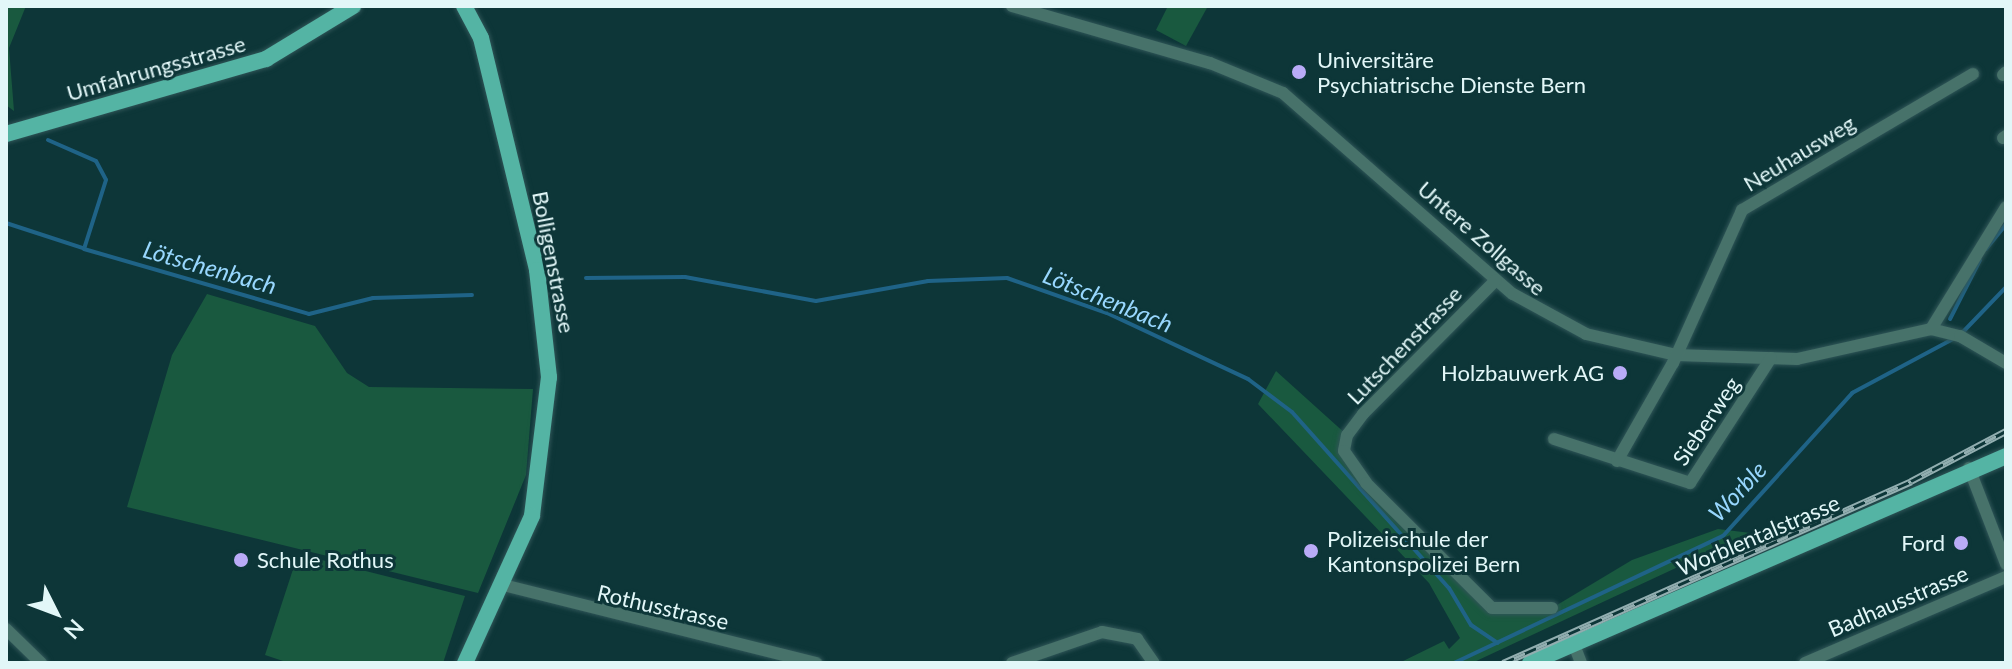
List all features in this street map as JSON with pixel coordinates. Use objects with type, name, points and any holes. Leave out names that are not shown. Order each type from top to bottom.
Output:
[{"type":"main road","name":"Umfahrungsstrasse","points":[[6,134],[252,64],[353,6]]},
{"type":"main road","name":"Bolligenstrasse","points":[[464,6],[488,67],[537,270],[547,344],[548,413],[537,491],[503,585],[465,663]]},
{"type":"main road","name":"Worblentalstrasse","points":[[1530,663],[1969,468],[2006,456]]},
{"type":"street","name":"Untere Zollgasse","points":[[1012,6],[1210,63],[1283,93],[1496,280],[1540,314],[1586,334],[1676,355],[1771,358],[1826,356],[1936,330]]},
{"type":"street","name":"Neuhausweg","points":[[1676,355],[1742,210],[1973,74]]},
{"type":"street","points":[[2006,207],[1936,330],[1966,339],[2006,363]]},
{"type":"street","name":"Lutschenstrasse","points":[[1496,280],[1363,414],[1344,451],[1366,483],[1492,608],[1552,608]]},
{"type":"street","points":[[1617,461],[1676,355]]},
{"type":"street","name":"Sieberweg","points":[[1554,439],[1617,461],[1696,480],[1771,358]]},
{"type":"street","points":[[1969,468],[2006,564]]},
{"type":"street","name":"Badhausstrasse","points":[[1805,663],[2006,577]]},
{"type":"street","name":"Rothusstrasse","points":[[503,585],[816,663]]},
{"type":"street","points":[[6,629],[41,663]]},
{"type":"street","points":[[1012,663],[1102,632],[1137,639],[1154,663]]},
{"type":"street","points":[[1573,642],[1581,663]]},
{"type":"green space","points":[[6,6],[26,6],[9,48],[14,111],[6,105]]},
{"type":"green space","points":[[1168,6],[1208,6],[1186,46],[1156,30]]},
{"type":"green space","points":[[207,294],[315,326],[347,373],[369,387],[533,389],[526,475],[478,593],[127,507],[172,355]]},
{"type":"green space","points":[[1276,371],[1347,435],[1344,451],[1366,483],[1492,608],[1552,608],[1632,560],[1718,529],[1751,533],[1472,663],[1399,663],[1444,641],[1449,649],[1460,638],[1429,583],[1258,404]]},
{"type":"green space","points":[[298,554],[465,596],[443,663],[289,663],[265,655]]},
{"type":"waterway","name":"Lötschenbach","points":[[48,140],[96,161],[106,180],[84,249],[309,314],[373,298],[472,295]]},
{"type":"waterway","points":[[6,223],[83,248]]},
{"type":"waterway","points":[[1986,249],[2006,224]]},
{"type":"waterway","points":[[1950,319],[1980,260]]},
{"type":"waterway","name":"Lötschenbach","points":[[586,278],[685,277],[816,301],[928,281],[1007,278],[1107,313],[1248,379],[1292,412],[1449,588],[1471,625],[1498,643]]},
{"type":"waterway","name":"Worble","points":[[1961,334],[2006,287]]},
{"type":"waterway","name":"Worble","points":[[1454,663],[1723,536],[1852,393],[1953,339]]},
{"type":"railway","points":[[1503,663],[1911,481],[2006,431]]},
{"type":"place","name":"Universitäre Psychiatrische Dienste Bern","points":[[1299,72]]},
{"type":"place","name":"Holzbauwerk AG","points":[[1620,373]]},
{"type":"place","name":"Ford","points":[[1961,543]]},
{"type":"place","name":"Polizeischule der Kantonspolizei Bern","points":[[1311,551]]},
{"type":"place","name":"Schule Rothus","points":[[241,560]]}]
